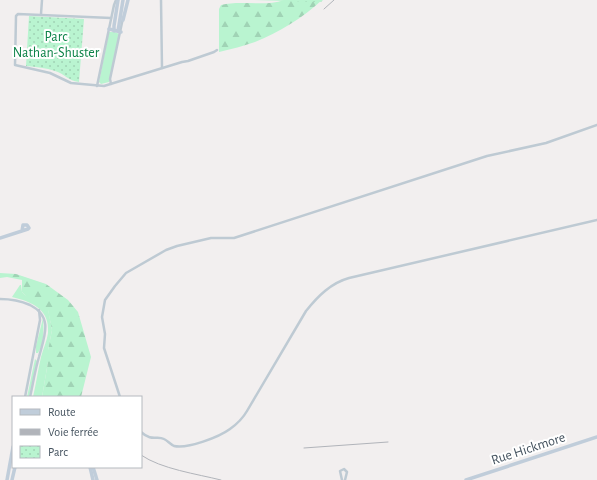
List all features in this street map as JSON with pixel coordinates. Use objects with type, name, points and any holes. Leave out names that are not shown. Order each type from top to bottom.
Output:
[{"type":"main road","points":[[117,0],[114,26],[118,31]]},
{"type":"main road","points":[[118,31],[123,0]]},
{"type":"main road","points":[[123,20],[128,0]]},
{"type":"main road","points":[[109,30],[118,31]]},
{"type":"main road","points":[[0,238],[22,231]]},
{"type":"main road","name":"Rue Hickmore","points":[[466,480],[597,437]]},
{"type":"main road","points":[[7,480],[12,453]]},
{"type":"main road","points":[[12,480],[15,468]]},
{"type":"main road","points":[[90,468],[93,480]]},
{"type":"main road","points":[[93,468],[97,480]]},
{"type":"street","points":[[41,14],[42,0]]},
{"type":"street","points":[[97,86],[111,18],[117,0]]},
{"type":"street","points":[[111,84],[110,79],[118,31],[123,20],[123,0]]},
{"type":"street","points":[[161,0],[162,68]]},
{"type":"street","points":[[111,18],[18,14],[16,16],[14,65],[50,73],[71,83],[97,86],[111,84],[188,61],[217,50]]},
{"type":"street","points":[[120,396],[104,348],[105,336],[102,320],[103,308],[107,296],[123,276],[155,256],[172,247],[206,239],[234,238],[487,156],[556,140],[597,125]]},
{"type":"street","points":[[142,433],[150,438],[163,438],[171,444],[178,446],[198,443],[222,434],[232,428],[248,411],[309,308],[323,292],[339,281],[597,220]]},
{"type":"street","points":[[0,299],[18,301],[38,310],[44,318],[46,332],[30,396]]},
{"type":"street","points":[[25,396],[40,320],[38,310]]},
{"type":"green space","points":[[253,0],[323,0],[321,2]]},
{"type":"green space","points":[[284,0],[322,0],[299,18],[273,34],[251,43],[219,52],[219,9],[221,5],[237,3],[269,3]]},
{"type":"green space","name":"Parc Nathan-Shuster","points":[[29,16],[84,19],[79,82],[52,70],[26,66]]},
{"type":"green space","points":[[109,32],[119,34],[109,82],[101,84],[99,82]]},
{"type":"green space","points":[[0,273],[16,274],[46,284],[68,300],[78,312],[91,357],[81,396],[42,396],[52,330],[48,310],[28,298],[22,292],[22,280],[7,277],[0,278]]},
{"type":"green space","points":[[21,285],[22,292],[25,295],[48,309],[52,330],[42,396],[33,396],[41,357],[48,333],[46,318],[43,312],[33,304],[12,297]]},
{"type":"green space","points":[[43,318],[42,341],[38,353],[36,353],[36,346]]},
{"type":"green space","points":[[35,359],[37,361],[29,396],[27,396]]},
{"type":"railway","points":[[324,9],[334,0]]},
{"type":"railway","points":[[304,448],[388,442]]},
{"type":"railway","points":[[142,456],[159,464],[221,480]]}]
